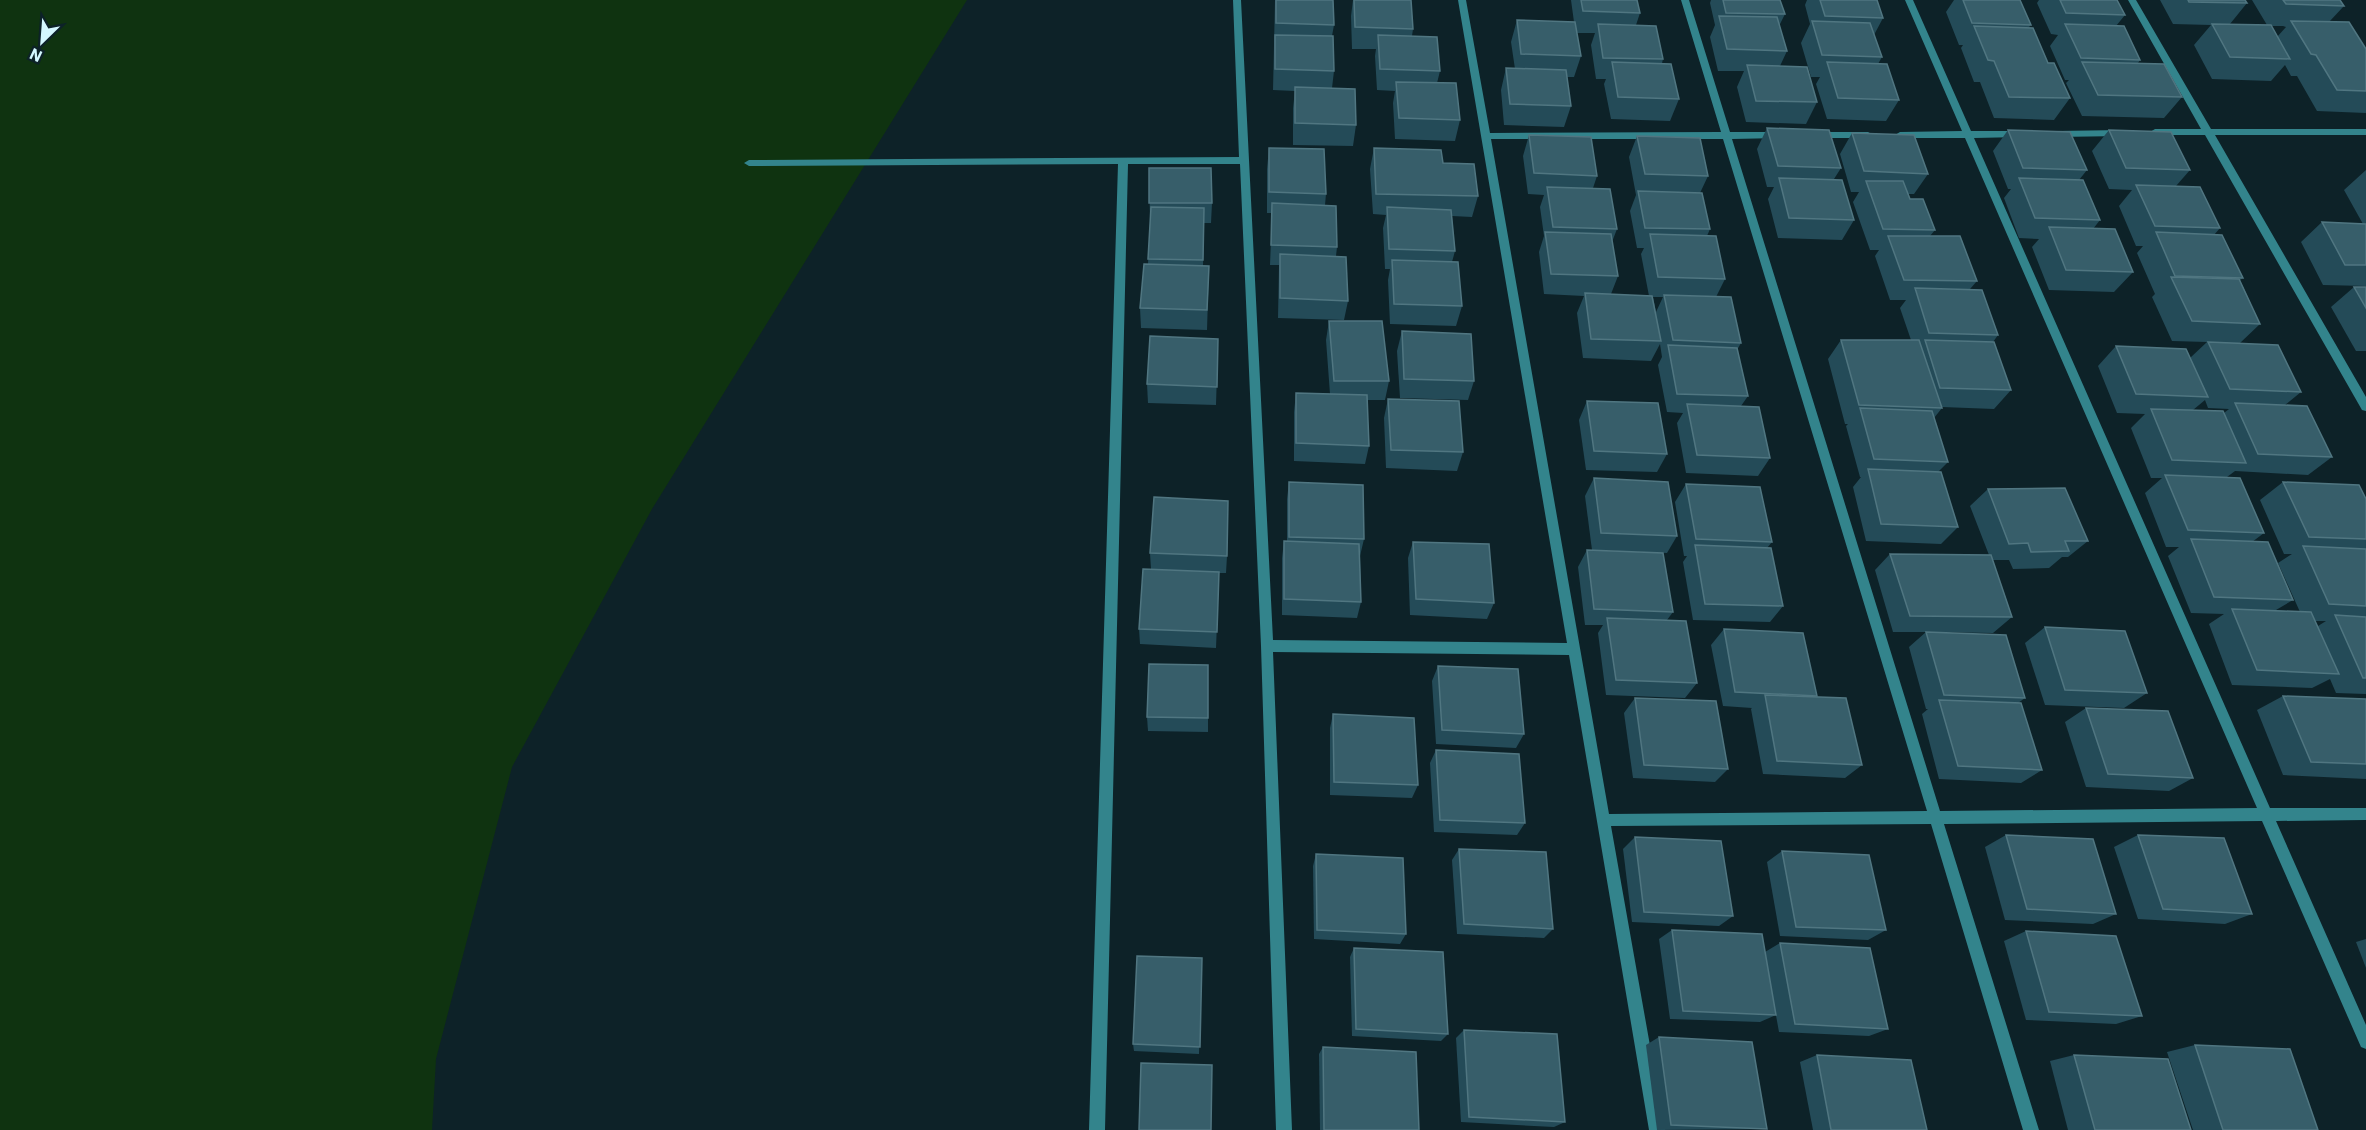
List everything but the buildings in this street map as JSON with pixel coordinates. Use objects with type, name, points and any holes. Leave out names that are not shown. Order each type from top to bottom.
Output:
[{"type":"street","points":[[1237,0],[1267,646],[1284,1130]]},
{"type":"street","points":[[1462,0],[1657,1130]]},
{"type":"street","points":[[1685,0],[2031,1130]]},
{"type":"street","points":[[1909,0],[2366,1042]]},
{"type":"street","points":[[2132,0],[2366,407]]},
{"type":"street","points":[[2041,134],[2136,132]]},
{"type":"street","points":[[2148,132],[2366,132]]},
{"type":"street","points":[[1888,135],[2029,134]]},
{"type":"street","points":[[1485,136],[1795,135]]},
{"type":"street","points":[[1807,135],[1876,135]]},
{"type":"street","points":[[1097,1130],[1123,160]]},
{"type":"street","points":[[749,163],[1244,160]]},
{"type":"street","points":[[1267,646],[1574,649]]},
{"type":"street","points":[[1605,820],[2366,814]]},
{"type":"green space","points":[[0,0],[967,0],[652,509],[512,767],[436,1059],[432,1130],[0,1130]]}]
